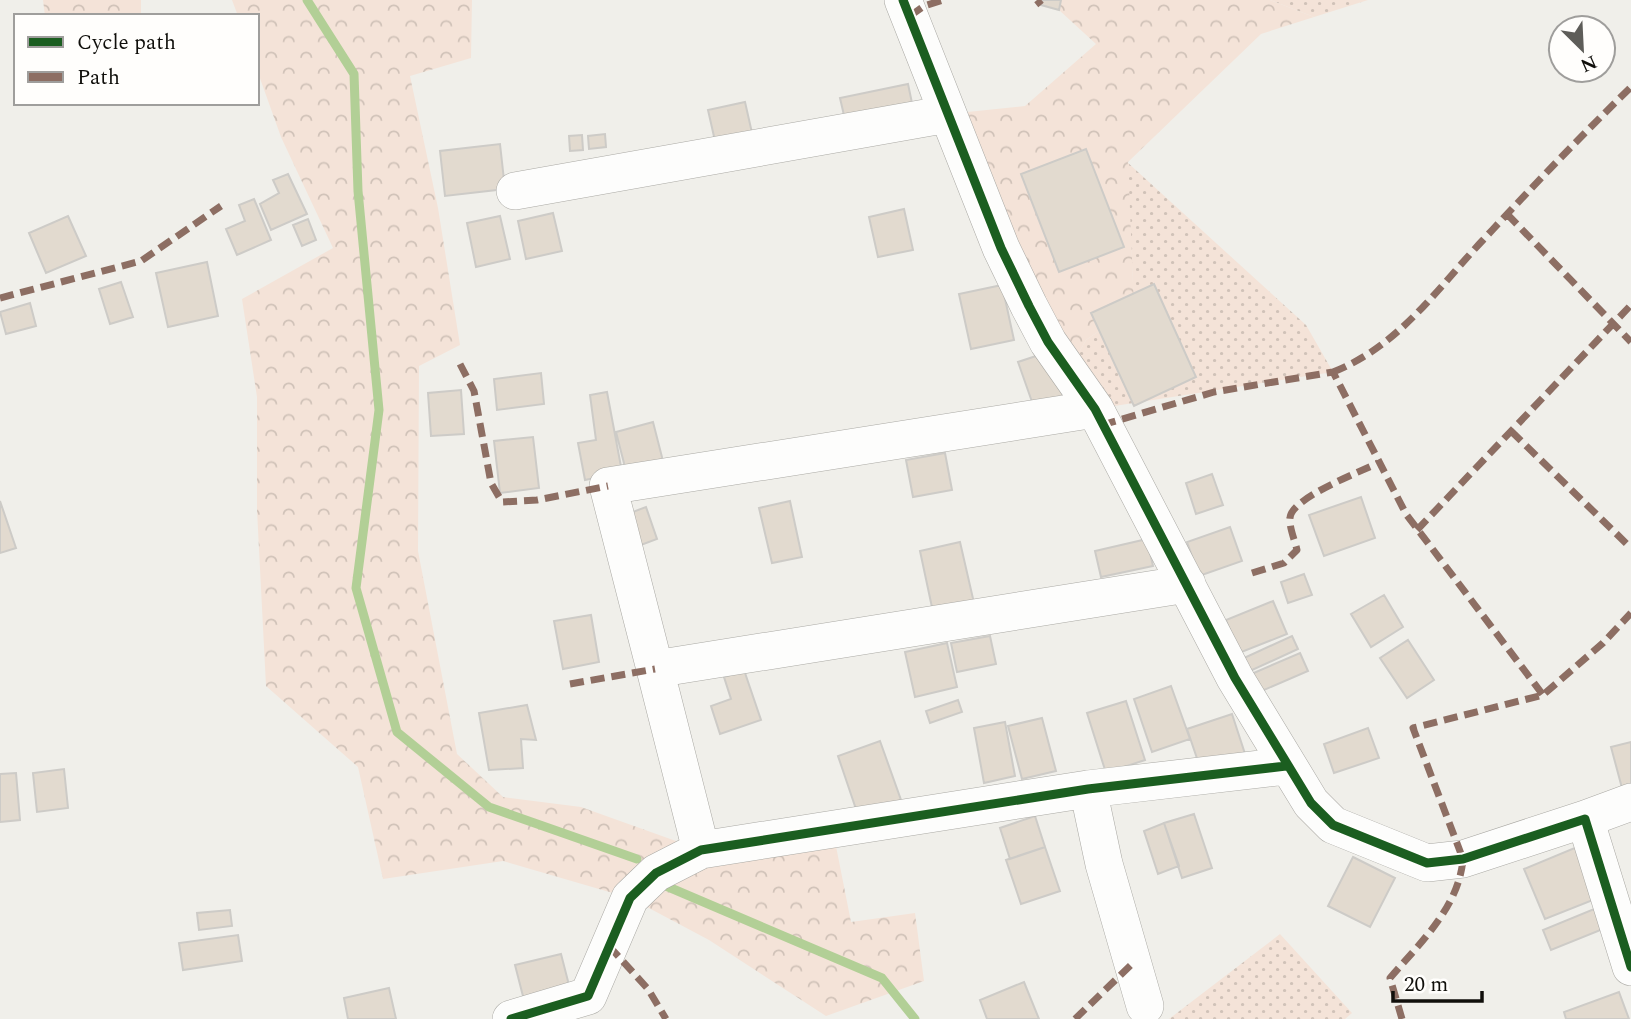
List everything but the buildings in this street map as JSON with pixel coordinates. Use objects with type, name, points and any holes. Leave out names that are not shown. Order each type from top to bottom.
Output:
[{"type":"street","points":[[904,0],[1001,248],[1029,306],[1048,342],[1094,409],[1286,766],[1311,803],[1333,825],[1427,863],[1463,859],[1631,802]]},
{"type":"street","points":[[516,191],[948,114]]},
{"type":"street","points":[[701,850],[608,486],[1094,409]]},
{"type":"street","points":[[654,669],[1187,584]]},
{"type":"street","points":[[511,1019],[588,996],[630,898],[656,873],[701,850],[1088,789],[1286,766]]},
{"type":"street","points":[[1088,789],[1104,864],[1144,1006]]},
{"type":"street","points":[[1585,818],[1631,967]]},
{"type":"green space","points":[[43,0],[141,0],[141,13],[45,14]]},
{"type":"green space","points":[[232,0],[472,0],[471,58],[410,76],[438,208],[460,345],[419,366],[418,551],[457,754],[503,797],[581,807],[701,850],[833,831],[851,922],[915,913],[924,981],[826,1016],[709,940],[630,898],[503,861],[383,879],[358,767],[266,686],[257,510],[257,397],[242,299],[333,248],[281,137],[259,76],[259,14],[237,14]]},
{"type":"green space","points":[[1061,0],[1270,0],[1314,17],[1261,34],[1128,162],[1134,307],[1086,340],[1068,372],[948,114],[1025,106],[1096,44],[1059,10]]},
{"type":"green space","points":[[1270,0],[1368,0],[1314,17]]},
{"type":"green space","points":[[1127,162],[1306,325],[1333,372],[1095,409],[1068,372],[1086,340],[1134,307]]},
{"type":"green space","points":[[1280,934],[1352,1013],[1345,1019],[1169,1019]]},
{"type":"waterway","points":[[307,0],[354,74],[358,191],[379,410],[356,588],[397,732],[489,807],[637,859]]},
{"type":"waterway","points":[[666,886],[882,978],[915,1019]]},
{"type":"marked path","points":[[910,16],[924,6],[943,0]]},
{"type":"marked path","points":[[1037,0],[1041,5]]},
{"type":"marked path","points":[[1333,372],[1378,347],[1415,315],[1519,201],[1631,87]]},
{"type":"marked path","points":[[0,298],[141,261],[221,206]]},
{"type":"marked path","points":[[1507,214],[1631,342]]},
{"type":"marked path","points":[[1417,530],[1631,305]]},
{"type":"marked path","points":[[460,364],[474,391],[491,483],[502,502],[537,500],[608,486]]},
{"type":"marked path","points":[[1102,425],[1214,392],[1333,372],[1406,514],[1543,695]]},
{"type":"marked path","points":[[1511,431],[1631,548]]},
{"type":"marked path","points":[[1252,573],[1284,563],[1297,550],[1290,518],[1293,510],[1302,502],[1328,486],[1378,463]]},
{"type":"marked path","points":[[1402,1019],[1390,978],[1446,909],[1460,876],[1463,859],[1413,728],[1543,695],[1603,643],[1631,613]]},
{"type":"marked path","points":[[570,684],[655,669]]},
{"type":"marked path","points":[[609,946],[648,989],[666,1019]]},
{"type":"marked path","points":[[1075,1019],[1132,964]]},
{"type":"cycle path","points":[[903,0],[1001,248],[1029,306],[1048,342],[1095,409],[1235,678],[1311,803],[1333,825],[1427,863],[1463,859],[1585,819],[1631,967]]},
{"type":"cycle path","points":[[511,1019],[588,996],[630,898],[656,873],[701,850],[1088,789],[1286,766]]}]
